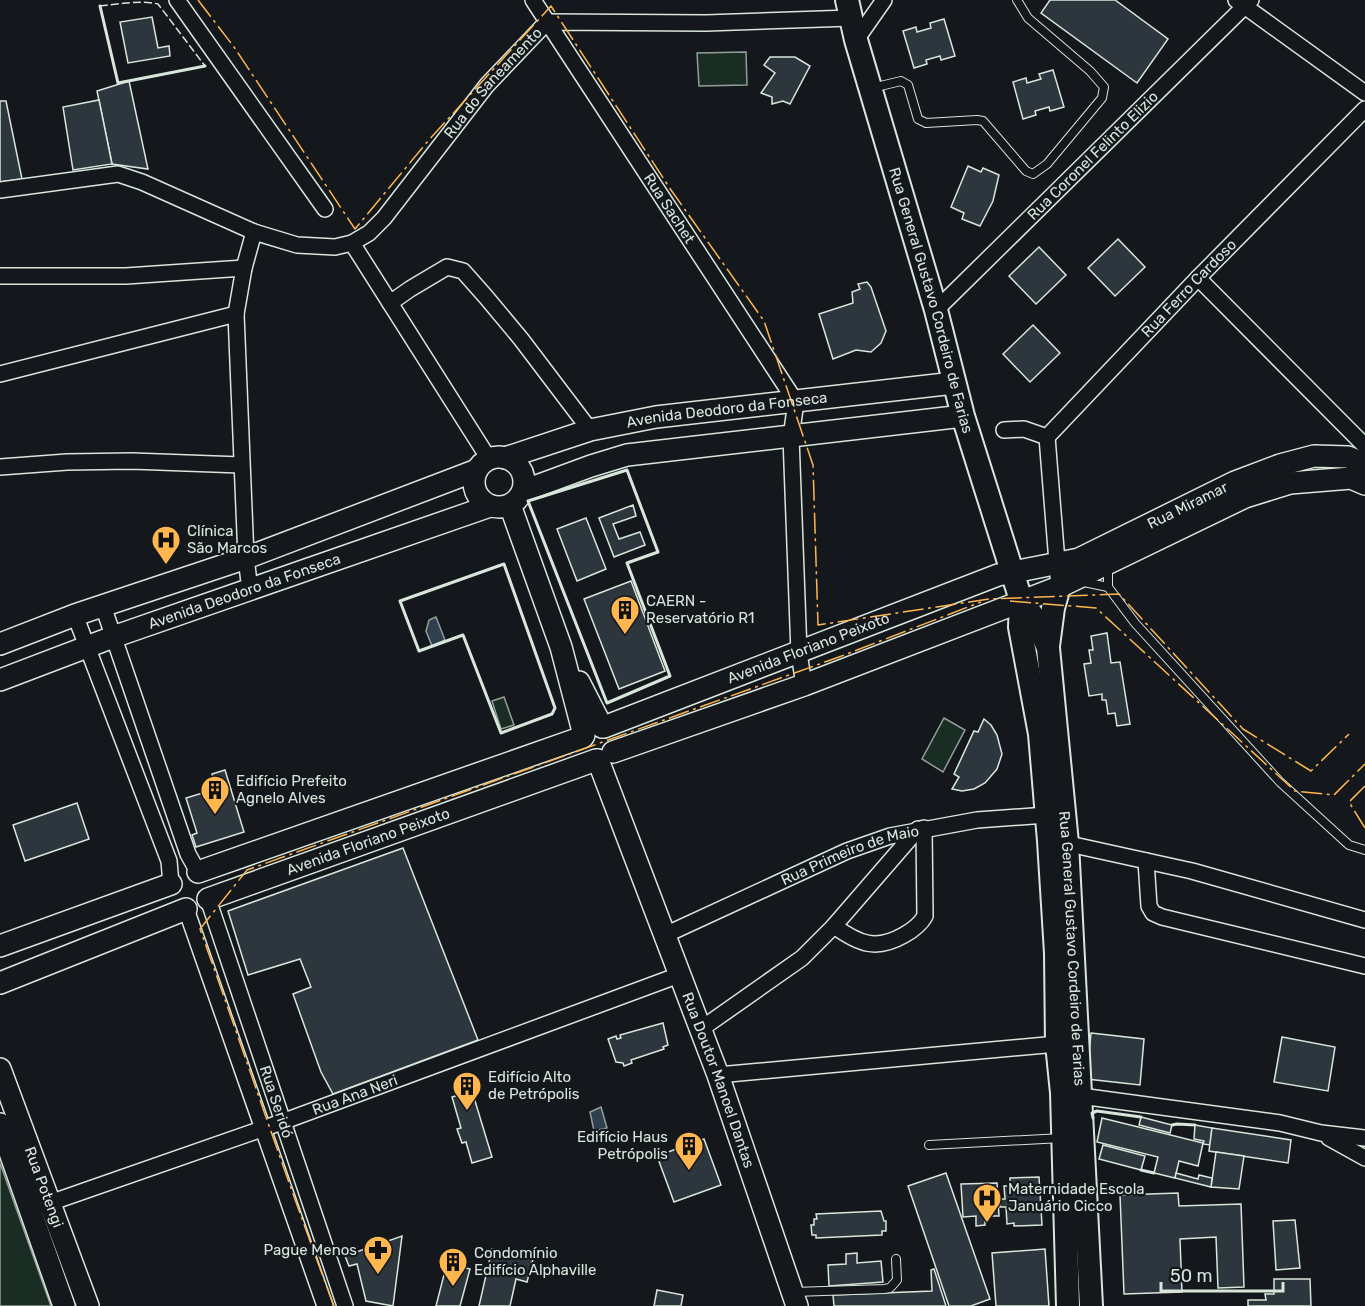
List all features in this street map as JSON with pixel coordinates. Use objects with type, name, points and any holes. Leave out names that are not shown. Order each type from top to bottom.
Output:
[{"type":"main road","name":"Rua General Gustavo Cordeiro de Farias","points":[[851,19],[936,310],[963,416],[1021,600],[1036,621],[1048,648],[1068,1047],[1091,1306]]},
{"type":"main road","name":"Avenida Deodoro da Fonseca","points":[[0,680],[507,501],[591,465],[627,455],[664,449],[954,383]]},
{"type":"main road","name":"Avenida Deodoro da Fonseca","points":[[0,644],[75,615],[246,558],[490,462],[590,430],[656,417],[793,419],[963,416]]},
{"type":"main road","name":"Rua Miramar","points":[[1012,571],[1078,559],[1235,482],[1280,465],[1314,456],[1348,457],[1365,465]]},
{"type":"main road","points":[[507,501],[482,501],[474,487],[490,462],[518,467],[522,474],[507,501],[594,732]]},
{"type":"main road","name":"Rua Miramar","points":[[1021,600],[1066,584],[1256,493],[1290,483],[1320,480],[1351,478],[1365,484]]},
{"type":"main road","points":[[363,513],[375,546]]},
{"type":"main road","name":"Avenida Floriano Peixoto","points":[[198,872],[594,732],[998,574],[1012,571]]},
{"type":"main road","points":[[1048,648],[1053,608],[1066,584]]},
{"type":"main road","name":"Rua General Gustavo Cordeiro de Farias","points":[[1021,600],[1020,627],[1040,734],[1047,815],[1058,842]]},
{"type":"main road","name":"Avenida Floriano Peixoto","points":[[208,899],[804,685],[1021,600]]},
{"type":"main road","points":[[609,730],[615,738],[616,743],[605,756],[591,758],[584,752],[582,747],[594,732],[609,730]]},
{"type":"main road","name":"Rua Doutor Manoel Dantas","points":[[605,756],[634,856],[718,1075],[795,1299]]},
{"type":"main road","points":[[0,983],[186,909],[199,908],[208,899],[210,886],[198,872],[185,871],[174,878],[171,884],[175,903],[186,909]]},
{"type":"main road","points":[[0,946],[171,884]]},
{"type":"main road","points":[[72,919],[84,951]]},
{"type":"main road","name":"Rua Potengi","points":[[0,1069],[88,1306]]},
{"type":"main road","name":"Rua General Gustavo Cordeiro de Farias","points":[[1068,1306],[1063,1138],[1072,1095]]},
{"type":"main road","name":"Rua Potengi","points":[[0,1124],[64,1306]]},
{"type":"street","points":[[177,0],[325,208]]},
{"type":"street","name":"Rua Sachet","points":[[533,0],[793,419]]},
{"type":"street","points":[[851,19],[884,0]]},
{"type":"street","points":[[1244,2],[1365,93]]},
{"type":"street","name":"Rua Coronel Felinto Elizio","points":[[936,310],[1244,2]]},
{"type":"street","name":"Rua do Saneamento","points":[[0,190],[118,174],[142,182],[254,232],[297,245],[335,247],[352,243],[369,233],[384,218],[487,85],[548,22],[706,23],[851,19]]},
{"type":"street","name":"Rua Ferro Cardoso","points":[[1047,436],[1198,278],[1365,109]]},
{"type":"street","points":[[250,590],[241,465],[236,314],[244,268],[254,232]]},
{"type":"street","points":[[352,243],[490,462]]},
{"type":"street","points":[[390,303],[447,267],[463,271],[521,339],[590,430]]},
{"type":"street","points":[[0,276],[126,276],[244,268]]},
{"type":"street","points":[[1198,278],[1365,446]]},
{"type":"street","points":[[0,374],[236,314]]},
{"type":"street","points":[[793,419],[800,653],[804,685]]},
{"type":"street","points":[[1004,430],[1024,429],[1047,436],[1057,563],[1066,584]]},
{"type":"street","points":[[0,467],[67,462],[132,461],[241,465]]},
{"type":"street","points":[[103,606],[188,854],[198,872]]},
{"type":"street","points":[[75,615],[169,861],[171,884]]},
{"type":"street","name":"Rua Primeiro de Maio","points":[[665,935],[847,851],[890,836],[977,820],[1047,815]]},
{"type":"street","points":[[834,926],[852,939],[873,944],[886,944],[919,925],[924,916],[921,829]]},
{"type":"street","points":[[701,1029],[802,958],[834,926],[921,829]]},
{"type":"street","points":[[1058,842],[1192,871],[1365,920]]},
{"type":"street","points":[[1146,861],[1149,906],[1153,913],[1365,966]]},
{"type":"street","name":"Rua Seridó","points":[[208,899],[345,1306]]},
{"type":"street","name":"Rua Seridó","points":[[186,909],[324,1306]]},
{"type":"street","name":"Rua Ana Neri","points":[[29,1210],[282,1122],[679,975]]},
{"type":"street","points":[[718,1075],[1068,1047]]},
{"type":"street","points":[[1072,1095],[1280,1123],[1321,1133],[1365,1138]]},
{"type":"street","points":[[1321,1133],[1365,1158]]},
{"type":"street","points":[[299,1234],[318,1227]]},
{"type":"lane","points":[[871,88],[905,82],[921,122],[983,121],[1026,171],[1033,174],[1047,164],[1102,98],[1104,87],[1090,71],[1028,18],[1017,0]]},
{"type":"lane","points":[[1108,564],[1108,587],[1135,622],[1280,782],[1349,844],[1365,850]]},
{"type":"lane","points":[[1066,584],[1108,587]]},
{"type":"lane","points":[[929,1145],[1063,1138]]},
{"type":"lane","points":[[795,1299],[890,1288],[897,1280],[897,1259]]},
{"type":"green space","points":[[746,52],[747,85],[699,86],[697,53]]},
{"type":"green space","points":[[504,697],[514,725],[501,729],[492,701]]},
{"type":"green space","points":[[944,718],[965,730],[943,772],[922,759]]},
{"type":"green space","points":[[0,1163],[51,1306],[0,1306]]},
{"type":"water","points":[[436,617],[445,640],[432,646],[426,631],[429,620]]},
{"type":"water","points":[[601,1107],[607,1128],[594,1131],[590,1112]]},
{"type":"building","points":[[1050,0],[1115,0],[1168,39],[1137,83],[1041,13]]},
{"type":"building","points":[[152,17],[158,48],[169,46],[170,56],[128,63],[120,22]]},
{"type":"building","points":[[944,19],[955,56],[941,60],[940,56],[926,60],[927,64],[914,68],[903,31],[916,27],[917,32],[931,28],[930,23]]},
{"type":"building","points":[[770,57],[795,57],[810,66],[790,104],[783,101],[772,104],[772,97],[761,93],[775,73],[764,65]]},
{"type":"building","points":[[1053,70],[1064,107],[1050,111],[1049,107],[1035,111],[1036,115],[1023,119],[1013,82],[1026,78],[1027,83],[1041,79],[1039,74]]},
{"type":"building","points":[[129,81],[148,169],[112,164],[97,91]]},
{"type":"building","points":[[99,100],[112,164],[73,170],[63,107]]},
{"type":"building","points":[[0,101],[6,101],[22,179],[0,182]]},
{"type":"building","points":[[968,166],[981,172],[983,168],[999,175],[993,201],[980,226],[962,219],[964,213],[951,207]]},
{"type":"building","points":[[1118,239],[1145,267],[1115,296],[1088,268]]},
{"type":"building","points":[[1039,247],[1066,275],[1036,304],[1009,276]]},
{"type":"building","points":[[867,282],[871,287],[886,331],[881,343],[871,352],[856,350],[833,359],[819,314],[853,303],[852,292],[860,289],[858,284]]},
{"type":"building","points":[[1033,325],[1060,353],[1030,382],[1003,354]]},
{"type":"building","points":[[633,505],[636,516],[613,524],[619,539],[640,532],[645,545],[614,557],[599,518]]},
{"type":"building","points":[[586,518],[606,569],[577,581],[557,529]]},
{"type":"building","name":"CAERN - Reservatório R1","points":[[631,581],[665,671],[619,689],[584,599]]},
{"type":"building","points":[[1107,633],[1111,663],[1120,662],[1130,724],[1117,726],[1115,713],[1108,714],[1106,700],[1102,700],[1102,694],[1089,696],[1084,664],[1091,663],[1089,650],[1093,650],[1091,636]]},
{"type":"building","points":[[984,719],[997,735],[1002,754],[997,769],[985,783],[974,789],[962,791],[952,789],[959,777],[954,774],[974,731],[978,732]]},
{"type":"building","name":"Edifício Prefeito Agnelo Alves","points":[[225,770],[244,832],[196,847],[192,835],[197,833],[186,798],[216,789],[212,774]]},
{"type":"building","points":[[77,803],[89,839],[25,861],[13,825]]},
{"type":"building","points":[[403,848],[478,1040],[333,1094],[321,1072],[293,994],[311,987],[300,959],[248,975],[228,911]]},
{"type":"building","points":[[663,1023],[668,1045],[663,1047],[664,1049],[631,1060],[632,1063],[624,1066],[623,1063],[616,1062],[608,1039],[616,1036],[617,1039],[621,1038],[620,1035]]},
{"type":"building","points":[[1091,1033],[1144,1039],[1140,1085],[1087,1079]]},
{"type":"building","points":[[1282,1037],[1335,1047],[1328,1091],[1274,1082]]},
{"type":"building","name":"Edifício Alto de Petrópolis","points":[[472,1091],[492,1157],[472,1163],[466,1142],[462,1143],[457,1129],[461,1128],[452,1097]]},
{"type":"building","points":[[1141,1117],[1172,1125],[1170,1133],[1139,1125]]},
{"type":"building","points":[[1102,1118],[1203,1143],[1198,1166],[1179,1161],[1175,1178],[1154,1173],[1158,1157],[1097,1142]]},
{"type":"building","points":[[1195,1125],[1212,1128],[1210,1145],[1194,1139]]},
{"type":"building","points":[[1212,1128],[1291,1140],[1288,1163],[1209,1151]]},
{"type":"building","name":"Edifício Haus Petrópolis","points":[[704,1139],[721,1185],[674,1202],[657,1156]]},
{"type":"building","points":[[1103,1145],[1145,1156],[1141,1170],[1099,1159]]},
{"type":"building","points":[[1216,1152],[1244,1156],[1239,1189],[1211,1187]]},
{"type":"building","points":[[946,1173],[990,1299],[971,1306],[949,1306],[908,1186]]},
{"type":"building","points":[[1176,1173],[1198,1179],[1199,1175],[1212,1178],[1211,1187],[1175,1178]]},
{"type":"building","points":[[1039,1177],[1042,1225],[1007,1224],[1006,1207],[1000,1207],[999,1199],[1005,1199],[1004,1186],[1010,1186],[1010,1178]]},
{"type":"building","points":[[997,1183],[999,1216],[985,1216],[985,1225],[976,1226],[976,1216],[963,1217],[961,1184]]},
{"type":"building","points":[[1178,1193],[1179,1206],[1241,1204],[1244,1287],[1218,1288],[1216,1237],[1180,1239],[1182,1292],[1124,1294],[1120,1195]]},
{"type":"building","points":[[881,1211],[886,1221],[886,1231],[882,1231],[882,1235],[816,1238],[816,1235],[812,1235],[811,1225],[814,1225],[814,1219],[817,1219],[816,1214]]},
{"type":"building","points":[[1295,1220],[1300,1268],[1276,1270],[1273,1221]]},
{"type":"building","name":"Pague Menos","points":[[402,1236],[393,1306],[366,1301],[357,1264],[349,1266],[345,1256]]},
{"type":"building","points":[[492,1249],[533,1259],[527,1282],[516,1279],[510,1306],[479,1306]]},
{"type":"building","points":[[1045,1249],[1049,1306],[996,1306],[992,1253]]},
{"type":"building","points":[[857,1253],[857,1263],[881,1261],[883,1282],[829,1286],[828,1265],[846,1264],[846,1254]]},
{"type":"building","name":"Condomínio Edifício Alphaville","points":[[447,1263],[470,1269],[460,1306],[436,1306]]},
{"type":"building","points":[[934,1269],[946,1306],[834,1306],[833,1295],[932,1291],[931,1270]]},
{"type":"building","points":[[1274,1279],[1310,1279],[1311,1306],[1248,1306],[1248,1300],[1266,1300],[1265,1294],[1274,1294]]},
{"type":"building","points":[[657,1290],[683,1295],[681,1306],[654,1306]]},
{"type":"fence","points":[[100,6],[137,2],[158,4],[205,66]]},
{"type":"wall","points":[[100,6],[118,83],[205,66]]},
{"type":"wall","points":[[627,470],[658,552],[627,563],[670,676],[607,703],[528,501],[627,470]]},
{"type":"wall","points":[[504,564],[555,708],[552,714],[501,733],[463,635],[419,651],[400,601],[504,564]]},
{"type":"wall","points":[[1093,1118],[1092,1113],[1097,1111],[1141,1117]]},
{"type":"wall","points":[[1172,1125],[1195,1125]]},
{"type":"wall","points":[[1141,1170],[1154,1173]]},
{"type":"power","points":[[198,0],[234,47],[355,229],[428,141],[551,6],[671,190],[764,321],[813,465],[818,625],[989,599],[1119,594],[1243,729],[1311,771],[1349,734]]},
{"type":"power","points":[[1010,601],[1096,608],[1295,791],[1334,795],[1365,764]]},
{"type":"power","points":[[334,1306],[200,929],[247,870],[839,657],[981,602]]},
{"type":"power","points":[[1365,786],[1349,802],[1365,828]]},
{"type":"place","name":"Clínica São Marcos","points":[[166,566]]},
{"type":"place","name":"CAERN - Reservatório R1","points":[[625,636]]},
{"type":"place","name":"Edifício Prefeito Agnelo Alves","points":[[215,816]]},
{"type":"place","name":"Edifício Alto de Petrópolis","points":[[467,1112]]},
{"type":"place","name":"Edifício Haus Petrópolis","points":[[689,1172]]},
{"type":"place","name":"Maternidade Escola Januário Cicco","points":[[987,1224]]},
{"type":"place","name":"Pague Menos","points":[[378,1276]]},
{"type":"place","name":"Condomínio Edifício Alphaville","points":[[453,1288]]}]
